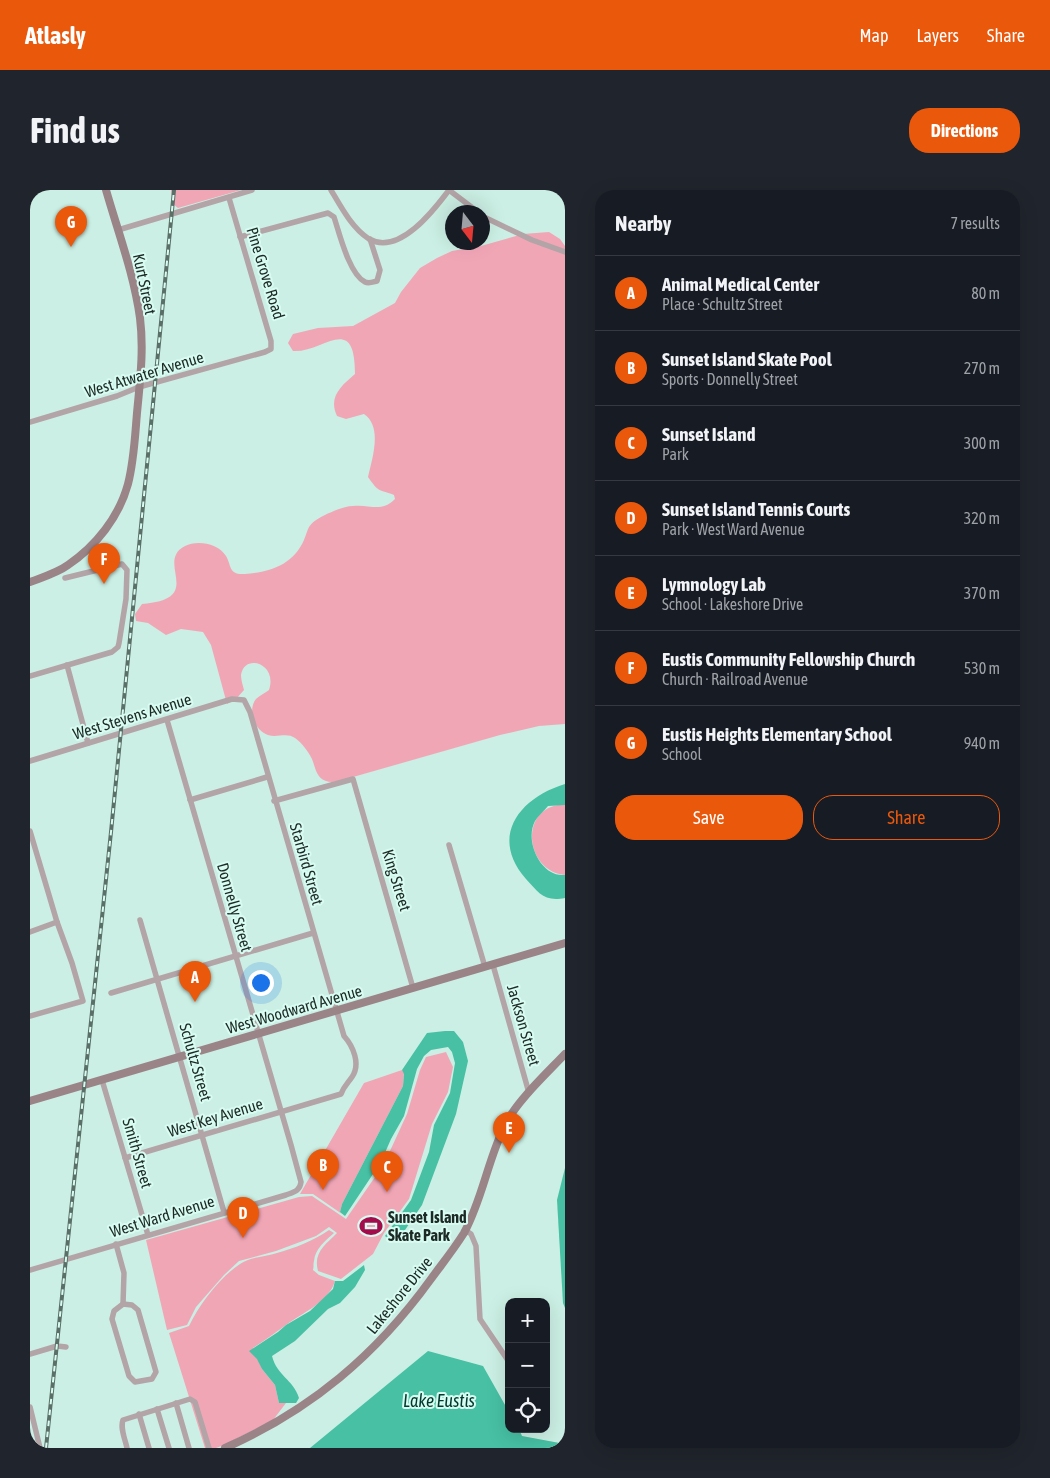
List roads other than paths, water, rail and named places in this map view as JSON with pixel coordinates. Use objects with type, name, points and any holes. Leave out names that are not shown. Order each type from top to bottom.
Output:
[{"type":"street","name":"Kurt Street","points":[[30,582],[68,565],[90,547],[116,512],[127,485],[133,454],[139,387],[140,319],[136,294],[106,190]]},
{"type":"street","points":[[118,230],[252,190]]},
{"type":"street","points":[[331,190],[354,226],[370,239],[386,243],[405,235],[422,222],[449,190],[469,205]]},
{"type":"street","name":"Pine Grove Road","points":[[229,198],[271,341],[272,348],[266,352]]},
{"type":"street","points":[[240,237],[328,213],[334,217],[340,241],[354,268],[363,280],[369,283],[377,281],[380,270],[370,239]]},
{"type":"street","points":[[490,220],[532,240],[565,252]]},
{"type":"street","name":"West Atwater Avenue","points":[[30,422],[117,396],[139,387],[266,352]]},
{"type":"street","points":[[90,547],[96,554],[100,570]]},
{"type":"street","points":[[30,676],[112,652],[118,647],[124,621],[127,570],[122,564],[65,578]]},
{"type":"street","points":[[67,666],[88,743]]},
{"type":"street","name":"West Stevens Avenue","points":[[30,761],[232,699],[242,699]]},
{"type":"street","name":"Starbird Street","points":[[242,699],[250,712],[267,777],[336,1011],[345,1038],[352,1048],[356,1067],[341,1094]]},
{"type":"street","name":"Donnelly Street","points":[[167,720],[301,1182],[300,1187]]},
{"type":"street","points":[[190,800],[267,777]]},
{"type":"street","name":"King Street","points":[[274,801],[353,779],[413,988]]},
{"type":"street","points":[[30,831],[32,847],[72,962],[83,1001],[30,1016]]},
{"type":"street","name":"Jackson Street","points":[[449,845],[529,1093]]},
{"type":"street","name":"Schultz Street","points":[[140,920],[224,1212]]},
{"type":"street","points":[[30,932],[57,922]]},
{"type":"street","points":[[111,993],[313,933]]},
{"type":"street","name":"West Woodward Avenue","points":[[30,1101],[565,943]]},
{"type":"street","name":"Lakeshore Drive","points":[[225,1448],[256,1434],[318,1396],[344,1376],[372,1350],[400,1319],[453,1249],[465,1230],[480,1196],[505,1125],[529,1093],[565,1054]]},
{"type":"street","name":"Smith Street","points":[[102,1080],[148,1235]]},
{"type":"street","name":"West Key Avenue","points":[[125,1158],[341,1094]]},
{"type":"street","name":"West Ward Avenue","points":[[30,1270],[286,1195],[300,1187]]},
{"type":"street","points":[[465,1230],[471,1234],[476,1246],[480,1319],[505,1356]]},
{"type":"street","points":[[116,1244],[124,1273],[123,1304]]},
{"type":"street","points":[[123,1304],[132,1305],[138,1310],[156,1367],[156,1376],[152,1379],[134,1382],[129,1376],[112,1320],[114,1311],[123,1304]]},
{"type":"street","points":[[30,1354],[57,1346],[66,1347]]},
{"type":"street","points":[[128,1448],[122,1422],[127,1418],[190,1399],[195,1402],[209,1448]]},
{"type":"street","points":[[176,1403],[189,1448]]},
{"type":"street","points":[[30,1407],[40,1448]]},
{"type":"street","points":[[157,1409],[169,1448]]},
{"type":"street","points":[[139,1414],[150,1448]]},
{"type":"water","points":[[565,784],[565,805],[548,806],[535,821],[532,828],[532,843],[537,858],[553,873],[565,875],[565,898],[552,899],[542,895],[526,879],[515,863],[510,848],[510,834],[514,821],[534,799],[549,790]]},
{"type":"water","points":[[454,1031],[463,1042],[468,1061],[456,1114],[422,1205],[405,1230],[390,1240],[385,1236],[411,1200],[429,1152],[434,1125],[450,1093],[455,1063],[452,1052],[448,1047],[431,1050],[424,1056],[417,1069],[404,1116],[381,1162],[345,1216],[340,1212],[342,1204],[403,1086],[404,1074],[402,1070],[427,1033]]},
{"type":"water","points":[[565,1168],[565,1308],[563,1303],[557,1200]]},
{"type":"water","points":[[364,1265],[365,1270],[355,1287],[340,1303],[328,1309],[295,1341],[272,1356],[277,1368],[293,1386],[299,1398],[296,1403],[279,1403],[275,1385],[249,1351],[310,1311],[333,1289],[335,1281],[343,1281]]},
{"type":"water","name":"Lake Eustis","points":[[428,1351],[483,1366],[505,1405],[505,1433],[521,1433],[522,1436],[565,1444],[565,1448],[310,1448]]},
{"type":"railway","points":[[46,1448],[111,832],[174,190]]},
{"type":"place","name":"Eustis Heights Elementary School","points":[[71,247]]},
{"type":"place","name":"Eustis Community Fellowship Church","points":[[104,584]]},
{"type":"place","name":"Animal Medical Center","points":[[195,1002]]},
{"type":"place","name":"Lymnology Lab","points":[[509,1153]]},
{"type":"place","name":"Sunset Island Skate Pool","points":[[323,1190]]},
{"type":"place","name":"Sunset Island","points":[[387,1192]]},
{"type":"place","name":"Sunset Island Skate Park","points":[[371,1226]]},
{"type":"place","name":"Sunset Island Tennis Courts","points":[[243,1238]]}]
